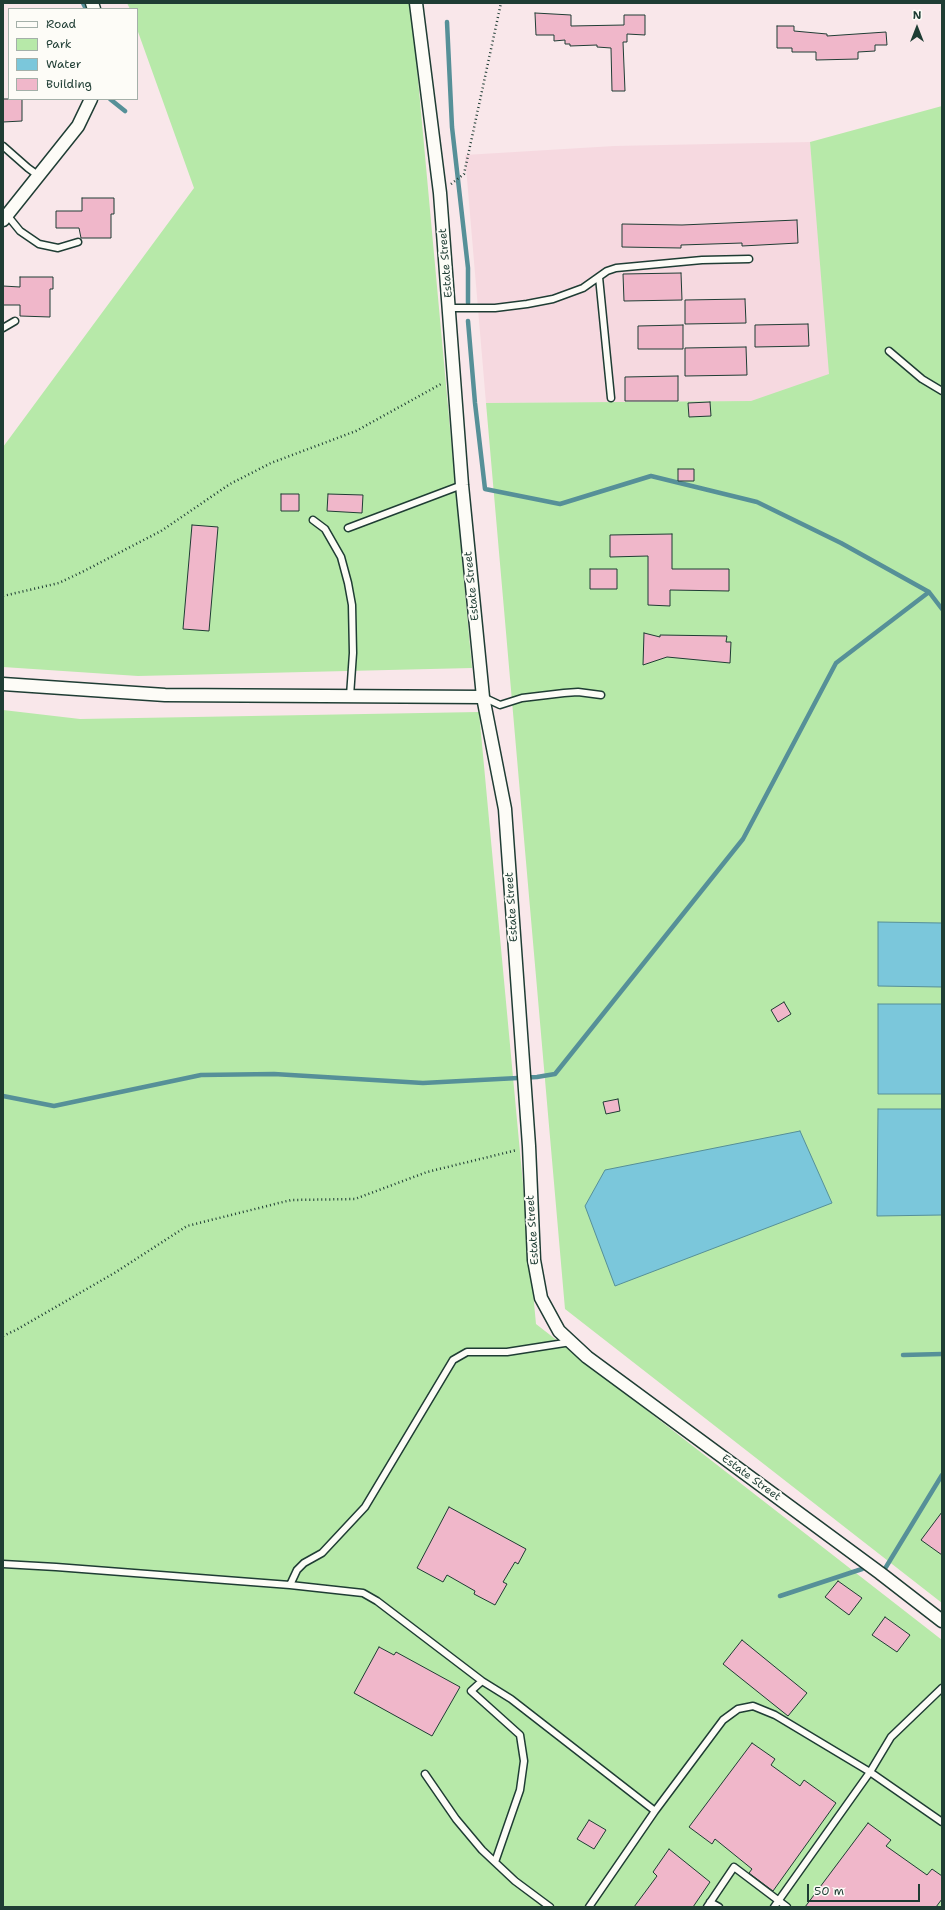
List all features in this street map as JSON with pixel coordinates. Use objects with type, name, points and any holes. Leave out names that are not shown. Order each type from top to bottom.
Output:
[{"type":"street","name":"Estate Street","points":[[416,3],[440,193],[450,308],[462,485],[484,697],[505,810],[529,1146],[534,1260],[541,1298],[559,1331],[587,1357],[880,1573],[942,1621]]},
{"type":"street","points":[[5,218],[78,126],[91,100]]},
{"type":"street","points":[[3,684],[165,695],[484,697]]},
{"type":"lane","points":[[3,146],[39,176]]},
{"type":"lane","points":[[5,218],[20,231],[39,244],[58,248],[78,242]]},
{"type":"lane","points":[[450,308],[495,308],[553,299],[583,288],[607,271],[623,267],[702,260],[749,259]]},
{"type":"lane","points":[[599,277],[611,398]]},
{"type":"lane","points":[[3,328],[15,321]]},
{"type":"lane","points":[[889,351],[922,379],[942,391]]},
{"type":"lane","points":[[348,528],[462,485]]},
{"type":"lane","points":[[312,520],[325,529],[341,557],[348,583],[352,605],[353,645],[350,696]]},
{"type":"lane","points":[[484,697],[500,705],[522,698],[564,693],[578,692],[601,695]]},
{"type":"lane","points":[[290,1585],[296,1570],[304,1563],[322,1553],[365,1507],[453,1360],[467,1352],[506,1352],[571,1342]]},
{"type":"lane","points":[[3,1564],[290,1585],[363,1593],[377,1601],[482,1681],[511,1699],[655,1811]]},
{"type":"lane","points":[[482,1681],[471,1691],[520,1735],[524,1761],[520,1790],[495,1862]]},
{"type":"lane","points":[[774,1907],[870,1772],[891,1737],[942,1688]]},
{"type":"lane","points":[[589,1907],[655,1811],[723,1720],[738,1710],[753,1706],[775,1715],[870,1772],[942,1822]]},
{"type":"lane","points":[[425,1774],[456,1819],[482,1850],[515,1881],[550,1907]]},
{"type":"lane","points":[[718,1907],[709,1904],[734,1867],[787,1907]]},
{"type":"path","points":[[440,193],[464,174],[501,3]]},
{"type":"path","points":[[3,596],[59,583],[84,571],[161,531],[230,484],[271,463],[356,431],[454,376]]},
{"type":"path","points":[[3,1336],[116,1272],[187,1226],[291,1200],[355,1199],[427,1172],[529,1146]]},
{"type":"shaded area","points":[[810,142],[835,401],[486,403],[465,155],[614,146]]},
{"type":"green space","points":[[127,3],[411,3],[472,668],[138,676],[3,667],[3,447],[194,188],[138,32],[138,8],[130,8]]},
{"type":"green space","points":[[942,106],[942,1603],[565,1309],[486,403],[751,401],[829,374],[810,142]]},
{"type":"green space","points":[[3,710],[80,719],[479,712],[536,1324],[942,1640],[942,1907],[3,1907]]},
{"type":"water","points":[[878,922],[942,923],[942,987],[878,986]]},
{"type":"water","points":[[878,1004],[942,1004],[942,1094],[878,1094]]},
{"type":"water","points":[[878,1109],[942,1109],[942,1215],[877,1216]]},
{"type":"water","points":[[800,1131],[832,1203],[615,1286],[585,1206],[605,1170]]},
{"type":"building","points":[[535,13],[571,15],[571,26],[624,25],[624,15],[645,15],[645,35],[627,34],[627,42],[623,42],[625,91],[612,91],[611,48],[597,47],[597,45],[570,46],[570,44],[565,44],[565,40],[554,41],[554,35],[536,35]]},
{"type":"building","points":[[777,26],[794,26],[794,31],[827,34],[827,36],[886,32],[887,45],[875,45],[875,51],[858,52],[858,59],[816,60],[816,52],[792,52],[792,48],[777,48]]},
{"type":"building","points":[[3,99],[22,100],[22,121],[3,122]]},
{"type":"building","points":[[82,198],[114,198],[114,214],[111,214],[111,238],[81,238],[79,228],[56,228],[56,211],[82,211]]},
{"type":"building","points":[[797,220],[798,243],[742,246],[742,243],[681,245],[681,248],[622,247],[622,224],[682,225]]},
{"type":"building","points":[[681,273],[682,300],[624,301],[623,274]]},
{"type":"building","points":[[20,277],[53,277],[53,289],[50,289],[50,317],[20,316],[20,305],[3,305],[3,286],[20,287]]},
{"type":"building","points":[[745,299],[746,323],[685,324],[685,300]]},
{"type":"building","points":[[808,324],[809,346],[755,347],[755,325]]},
{"type":"building","points":[[683,325],[683,349],[638,349],[638,326]]},
{"type":"building","points":[[746,347],[747,375],[685,376],[685,348]]},
{"type":"building","points":[[678,376],[678,401],[625,401],[625,377]]},
{"type":"building","points":[[710,402],[711,416],[689,417],[688,403]]},
{"type":"building","points":[[678,469],[694,469],[694,481],[678,481]]},
{"type":"building","points":[[281,494],[299,494],[299,511],[281,511]]},
{"type":"building","points":[[328,494],[363,495],[362,513],[327,511]]},
{"type":"building","points":[[192,525],[218,527],[209,631],[183,629]]},
{"type":"building","points":[[672,534],[672,569],[729,569],[729,591],[670,590],[670,606],[648,605],[648,556],[610,557],[610,535]]},
{"type":"building","points":[[590,569],[617,569],[617,589],[590,589]]},
{"type":"building","points":[[644,633],[660,637],[660,635],[727,636],[726,642],[731,642],[730,663],[667,657],[643,665]]},
{"type":"building","points":[[784,1002],[791,1014],[778,1022],[771,1010]]},
{"type":"building","points":[[618,1099],[620,1111],[606,1114],[603,1102]]},
{"type":"building","points":[[449,1507],[526,1549],[518,1564],[515,1562],[503,1582],[507,1584],[495,1605],[474,1594],[475,1591],[447,1575],[443,1582],[417,1568]]},
{"type":"building","points":[[942,1512],[942,1555],[921,1540]]},
{"type":"building","points":[[838,1581],[862,1598],[849,1615],[825,1597]]},
{"type":"building","points":[[885,1617],[910,1635],[897,1652],[872,1635]]},
{"type":"building","points":[[742,1640],[807,1693],[788,1716],[723,1664]]},
{"type":"building","points":[[379,1647],[394,1655],[396,1652],[460,1687],[432,1736],[354,1693]]},
{"type":"building","points":[[752,1743],[775,1759],[771,1765],[800,1786],[804,1780],[836,1803],[773,1891],[749,1873],[752,1869],[715,1839],[712,1844],[689,1827]]},
{"type":"building","points":[[589,1820],[606,1830],[594,1849],[577,1839]]},
{"type":"building","points":[[868,1823],[891,1840],[886,1846],[927,1875],[932,1869],[942,1876],[942,1899],[936,1907],[805,1907]]},
{"type":"building","points":[[669,1849],[710,1882],[693,1907],[634,1907],[657,1876],[653,1872]]},
{"type":"waterway","points":[[83,3],[86,8]]},
{"type":"waterway","points":[[447,22],[452,127],[468,268],[468,303]]},
{"type":"waterway","points":[[111,100],[125,111]]},
{"type":"waterway","points":[[468,321],[475,403],[485,489],[560,504],[651,476],[757,502],[841,543],[929,592],[942,609]]},
{"type":"waterway","points":[[3,1096],[54,1106],[201,1075],[274,1074],[423,1083],[537,1077],[555,1074],[743,839],[836,663],[929,592]]},
{"type":"waterway","points":[[903,1355],[942,1354]]},
{"type":"waterway","points":[[886,1567],[942,1475]]},
{"type":"waterway","points":[[780,1596],[862,1569]]}]
